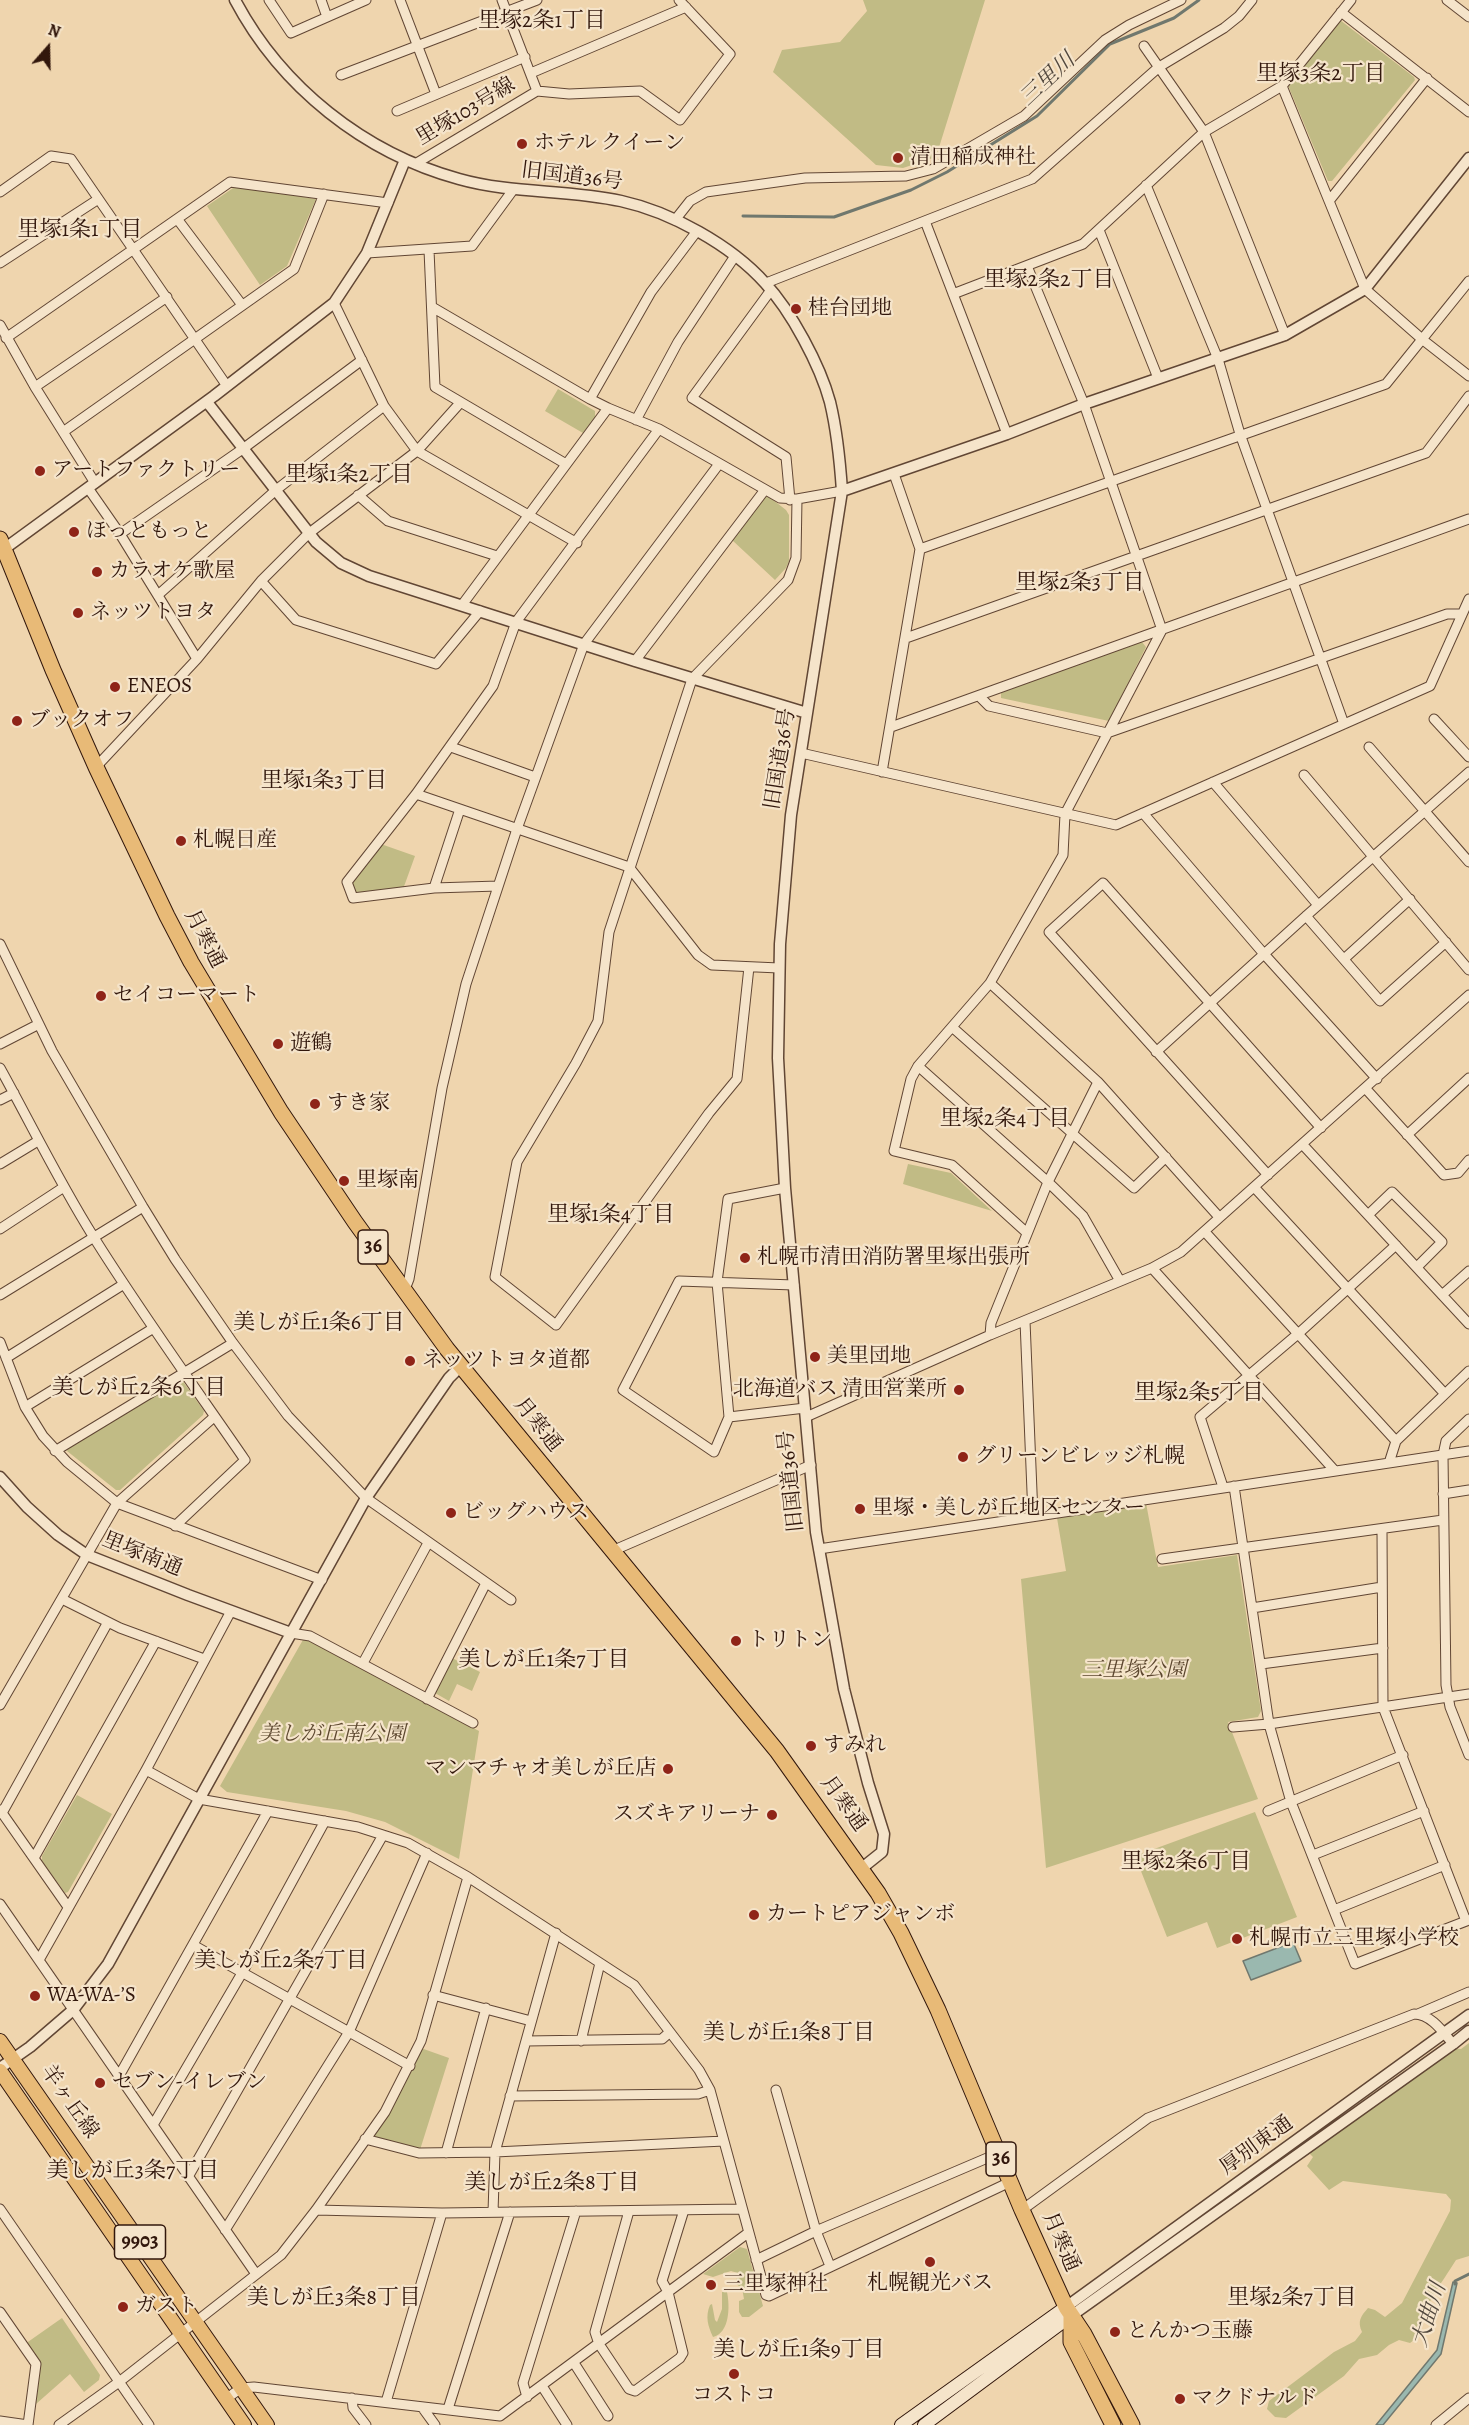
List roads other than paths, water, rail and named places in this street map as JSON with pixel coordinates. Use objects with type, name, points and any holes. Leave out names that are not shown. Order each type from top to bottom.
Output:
[{"type":"highway","name":"月寒通","points":[[1,547],[96,767],[191,963],[281,1112],[405,1292],[461,1366],[777,1751],[862,1868],[901,1933],[938,2010],[1022,2210],[1068,2312],[1084,2334],[1132,2425]]},
{"type":"highway","name":"月寒通","points":[[1068,2312],[1071,2342],[1113,2425]]},
{"type":"main road","name":"羊ヶ丘線","points":[[0,2041],[267,2425]]},
{"type":"main road","name":"羊ヶ丘線","points":[[0,2070],[244,2425]]},
{"type":"main road","points":[[901,2425],[1068,2312]]},
{"type":"main road","points":[[924,2425],[1068,2312]]},
{"type":"street","name":"旧国道36号","points":[[235,0],[252,29],[277,62],[307,94],[345,126],[410,162],[459,179],[513,190],[597,196],[643,208],[697,231],[735,256],[769,287],[810,351],[824,384],[838,438],[842,492],[785,868],[779,968],[778,1069],[785,1188],[819,1549],[844,1689],[868,1783],[884,1834],[882,1852],[862,1868]]},
{"type":"street","points":[[269,0],[291,33],[366,0]]},
{"type":"street","points":[[321,0],[327,16]]},
{"type":"street","points":[[400,0],[436,94]]},
{"type":"street","points":[[502,0],[537,91],[569,94],[640,91],[680,120],[730,54],[683,3],[531,73]]},
{"type":"street","points":[[341,75],[537,0]]},
{"type":"street","points":[[675,220],[690,201],[706,192],[805,178],[906,176],[933,169],[1024,116],[1105,40],[1129,25],[1181,0]]},
{"type":"street","points":[[748,967],[737,1079],[709,1113],[556,1325],[495,1277],[517,1162],[560,1091],[598,1021],[609,932],[692,679],[788,580],[796,558],[794,500],[786,457],[692,398],[769,287],[1032,179],[1159,67],[1224,28],[1239,16],[1252,0]]},
{"type":"street","points":[[953,294],[1083,244],[1204,132],[1282,86],[1351,0]]},
{"type":"street","points":[[1447,0],[1469,17]]},
{"type":"street","points":[[1341,12],[1469,112]]},
{"type":"street","points":[[1144,46],[1204,132],[1285,335]]},
{"type":"street","points":[[398,111],[525,57]]},
{"type":"street","points":[[1329,201],[1427,78]]},
{"type":"street","points":[[1282,86],[1365,289],[1423,340],[1469,376]]},
{"type":"street","name":"里塚103号線","points":[[410,162],[537,91]]},
{"type":"street","points":[[0,192],[51,156],[71,159],[227,387]]},
{"type":"street","points":[[432,307],[590,399],[659,429],[764,491],[780,498],[794,500],[842,492],[1084,404],[1218,360],[1285,335],[1365,289],[1469,158]]},
{"type":"street","points":[[1,547],[91,486],[207,402],[334,303],[367,253],[388,203],[410,162]]},
{"type":"street","points":[[6,338],[230,182],[388,203]]},
{"type":"street","points":[[1146,185],[1218,360],[1240,434],[1344,724]]},
{"type":"street","points":[[367,253],[472,246],[513,190]]},
{"type":"street","points":[[63,432],[294,269],[324,194]]},
{"type":"street","points":[[0,263],[97,200]]},
{"type":"street","points":[[178,220],[242,305]]},
{"type":"street","points":[[926,221],[1006,434]]},
{"type":"street","points":[[1099,230],[1158,378]]},
{"type":"street","points":[[590,399],[651,292],[697,231]]},
{"type":"street","points":[[429,249],[435,387],[566,465]]},
{"type":"street","points":[[636,420],[678,342],[735,256]]},
{"type":"street","points":[[1027,266],[1084,404],[1162,630],[1065,814],[1063,855],[990,983],[918,1066],[911,1079],[894,1151],[952,1165],[1027,1233]]},
{"type":"street","points":[[920,549],[1386,384],[1469,281]]},
{"type":"street","points":[[35,387],[166,297]]},
{"type":"street","points":[[334,303],[384,406],[417,451],[577,543]]},
{"type":"street","points":[[0,325],[63,432],[91,486],[197,659]]},
{"type":"street","points":[[120,534],[244,448],[362,360]]},
{"type":"street","points":[[906,638],[1426,453],[1469,396]]},
{"type":"street","points":[[207,402],[308,534],[341,563],[369,576],[635,662],[807,714]]},
{"type":"street","points":[[96,767],[197,659],[261,581],[308,534],[417,451],[460,403]]},
{"type":"street","points":[[158,595],[276,490],[384,406]]},
{"type":"street","points":[[462,605],[608,408]]},
{"type":"street","points":[[498,886],[434,888],[353,898],[347,882],[416,794],[494,686],[516,622],[577,543],[659,429]]},
{"type":"street","points":[[405,1292],[442,1088],[466,984],[535,777],[584,644],[719,464]]},
{"type":"street","points":[[882,772],[920,549],[894,474]]},
{"type":"street","points":[[635,662],[764,491]]},
{"type":"street","points":[[358,495],[388,521],[497,556]]},
{"type":"street","points":[[891,727],[1469,519]]},
{"type":"street","points":[[261,581],[296,620],[436,664],[480,611]]},
{"type":"street","points":[[801,753],[1116,825],[1430,686],[1469,599]]},
{"type":"street","points":[[979,696],[989,706],[1107,733],[1447,614],[1462,614]]},
{"type":"street","points":[[1434,719],[1469,757]]},
{"type":"street","points":[[451,747],[535,777]]},
{"type":"street","points":[[1369,747],[1469,862]]},
{"type":"street","points":[[1156,1052],[1469,772]]},
{"type":"street","points":[[1304,775],[1469,970]]},
{"type":"street","points":[[1213,782],[1318,905]]},
{"type":"street","points":[[416,794],[629,867],[698,955],[712,965],[779,968]]},
{"type":"street","points":[[434,888],[460,809]]},
{"type":"street","points":[[1143,813],[1264,954],[1377,1079]]},
{"type":"street","points":[[1268,1175],[1049,932],[1103,883],[1321,1128]]},
{"type":"street","points":[[1344,959],[1410,899]]},
{"type":"street","points":[[1306,916],[1380,1001],[1446,942]]},
{"type":"street","points":[[0,944],[52,1052],[143,1207],[175,1259],[233,1343],[288,1416],[366,1498],[511,1600]]},
{"type":"street","points":[[990,983],[1098,1082],[1219,1217]]},
{"type":"street","points":[[729,1417],[806,1412],[1152,1268],[1181,1252],[1469,995]]},
{"type":"street","points":[[0,1044],[39,1024]]},
{"type":"street","points":[[952,1027],[1134,1188],[1166,1157]]},
{"type":"street","points":[[918,1066],[1083,1216],[1120,1281]]},
{"type":"street","points":[[0,1068],[38,1141],[93,1236],[152,1329],[245,1460],[175,1526]]},
{"type":"street","points":[[1407,1135],[1469,1078]]},
{"type":"street","points":[[990,1335],[991,1323],[1048,1182],[1098,1082]]},
{"type":"street","points":[[1366,1089],[1444,1175],[1458,1173],[1469,1160]]},
{"type":"street","points":[[0,1100],[14,1093]]},
{"type":"street","points":[[0,1164],[38,1141]]},
{"type":"street","points":[[1303,1145],[1469,1324]]},
{"type":"street","points":[[0,1229],[64,1186]]},
{"type":"street","points":[[1254,1187],[1445,1394]]},
{"type":"street","points":[[785,1188],[728,1199],[717,1282],[729,1417],[714,1452],[622,1390],[679,1281],[717,1282],[794,1285]]},
{"type":"street","points":[[1368,1215],[1392,1192],[1442,1242],[1417,1267]]},
{"type":"street","points":[[0,1295],[143,1207]]},
{"type":"street","points":[[1205,1232],[1396,1441]]},
{"type":"street","points":[[1223,1487],[1200,1417],[1299,1333],[1396,1245]]},
{"type":"street","points":[[1152,1268],[1335,1471]]},
{"type":"street","points":[[1442,1294],[1469,1271]]},
{"type":"street","points":[[6,1358],[124,1284]]},
{"type":"street","points":[[1025,1321],[1033,1516]]},
{"type":"street","points":[[25,1407],[152,1329]]},
{"type":"street","points":[[0,1342],[25,1407],[55,1451],[117,1503],[322,1580]]},
{"type":"street","points":[[55,1451],[233,1343]]},
{"type":"street","points":[[0,2070],[73,2010],[108,1964],[366,1498],[449,1378],[461,1366]]},
{"type":"street","points":[[1389,1463],[1396,1441],[1469,1371]]},
{"type":"street","points":[[0,1705],[3,1692],[62,1599],[117,1503],[214,1417]]},
{"type":"street","points":[[1469,1419],[1446,1441],[1443,1455],[1448,1699],[1469,1755]]},
{"type":"street","points":[[819,1549],[1469,1451]]},
{"type":"street","points":[[612,1551],[811,1465]]},
{"type":"street","name":"里塚南通","points":[[0,1477],[50,1528],[87,1555],[291,1633]]},
{"type":"street","points":[[1234,1486],[1269,1724],[1291,1802],[1355,1964],[1467,1920],[1383,1707],[1382,1530]]},
{"type":"street","points":[[1443,1494],[1469,1490]]},
{"type":"street","points":[[1162,1559],[1443,1520]]},
{"type":"street","points":[[363,1663],[428,1543]]},
{"type":"street","points":[[427,1699],[486,1583]]},
{"type":"street","points":[[1252,1608],[1382,1587]]},
{"type":"street","points":[[62,1599],[108,1622],[204,1659]]},
{"type":"street","points":[[39,1960],[146,1770],[231,1611]]},
{"type":"street","points":[[68,1907],[1,1811],[108,1622]]},
{"type":"street","points":[[291,1633],[310,1636],[473,1723]]},
{"type":"street","points":[[34,1858],[156,1641]]},
{"type":"street","points":[[1261,1664],[1383,1647]]},
{"type":"street","points":[[1233,1728],[1448,1699],[1469,1694]]},
{"type":"street","points":[[1268,1811],[1403,1755]]},
{"type":"street","points":[[146,1770],[199,1800],[358,1827],[408,1843],[468,1877],[634,1985],[699,2070],[710,2090],[766,2295],[769,2296],[1010,2182]]},
{"type":"street","points":[[119,2076],[268,1811]]},
{"type":"street","points":[[1313,1855],[1424,1811]]},
{"type":"street","points":[[153,2125],[242,1972],[325,1821]]},
{"type":"street","points":[[188,2177],[383,1835]]},
{"type":"street","points":[[225,2230],[349,2032],[427,1853]]},
{"type":"street","points":[[1334,1910],[1445,1866]]},
{"type":"street","points":[[59,2425],[119,2382],[281,2255],[316,2210],[385,2112],[410,2066],[421,2040],[468,1877]]},
{"type":"street","points":[[0,1904],[256,2274]]},
{"type":"street","points":[[493,2212],[495,2152],[556,1933]]},
{"type":"street","points":[[193,1945],[410,2066]]},
{"type":"street","points":[[581,2041],[600,1963]]},
{"type":"street","points":[[1022,2210],[1148,2118],[1418,2014],[1469,1992]]},
{"type":"street","points":[[433,1995],[531,2020]]},
{"type":"street","points":[[446,2152],[486,2008]]},
{"type":"street","points":[[1418,2014],[1430,2018],[1453,2044]]},
{"type":"street","name":"厚別東通","points":[[1068,2312],[1469,2015]]},
{"type":"street","name":"厚別東通","points":[[1068,2312],[1469,2031]]},
{"type":"street","points":[[526,2041],[662,2039],[670,2032]]},
{"type":"street","points":[[510,2096],[698,2094],[710,2090]]},
{"type":"street","points":[[776,2090],[816,2231],[830,2266]]},
{"type":"street","points":[[365,2139],[419,2153],[495,2152],[724,2141]]},
{"type":"street","points":[[756,2260],[816,2231],[999,2153]]},
{"type":"street","points":[[316,2210],[442,2213],[742,2209]]},
{"type":"street","points":[[629,2211],[595,2332],[599,2344],[629,2389],[635,2391],[680,2358],[683,2353],[668,2292],[662,2281],[684,2210]]},
{"type":"street","points":[[1,2211],[149,2425]]},
{"type":"street","points":[[527,2397],[523,2383],[576,2211]]},
{"type":"street","points":[[448,2409],[510,2212]]},
{"type":"street","points":[[386,2402],[442,2213]]},
{"type":"street","points":[[226,2399],[241,2388],[254,2387],[500,2416],[748,2233]]},
{"type":"street","points":[[0,2312],[36,2364],[28,2425],[0,2421]]},
{"type":"street","points":[[574,2363],[608,2416]]},
{"type":"street","points":[[542,2386],[567,2425]]},
{"type":"street","points":[[352,2398],[353,2408],[366,2425]]},
{"type":"street","points":[[1436,2425],[1469,2398]]},
{"type":"street","points":[[422,2407],[435,2425]]},
{"type":"water","points":[[1293,1942],[1301,1961],[1251,1980],[1243,1961]]},
{"type":"water","points":[[1453,2282],[1457,2283],[1441,2354],[1383,2425],[1376,2425],[1437,2350]]},
{"type":"waterway","name":"三里川","points":[[743,216],[834,217],[911,190],[947,172],[1037,116],[1110,44],[1174,18],[1199,0]]},
{"type":"waterway","name":"大曲川","points":[[1455,2284],[1455,2281],[1469,2274]]},
{"type":"place","name":"ホテル クイーン","points":[[522,144]]},
{"type":"place","name":"清田稲成神社","points":[[898,158]]},
{"type":"place","name":"桂台団地","points":[[796,309]]},
{"type":"place","name":"アートファクトリー","points":[[40,471]]},
{"type":"place","name":"ほっともっと","points":[[74,532]]},
{"type":"place","name":"カラオケ歌屋","points":[[97,572]]},
{"type":"place","name":"ネッツトヨタ","points":[[78,613]]},
{"type":"place","name":"ENEOS","points":[[115,687]]},
{"type":"place","name":"ブックオフ","points":[[17,721]]},
{"type":"place","name":"札幌日産","points":[[181,841]]},
{"type":"place","name":"セイコーマート","points":[[101,996]]},
{"type":"place","name":"遊鶴","points":[[278,1044]]},
{"type":"place","name":"すき家","points":[[315,1104]]},
{"type":"place","name":"里塚南","points":[[344,1181]]},
{"type":"place","name":"札幌市清田消防署里塚出張所","points":[[745,1258]]},
{"type":"place","name":"美里団地","points":[[815,1357]]},
{"type":"place","name":"ネッツトヨタ道都","points":[[410,1361]]},
{"type":"place","name":"北海道バス 清田営業所","points":[[959,1390]]},
{"type":"place","name":"グリーンビレッジ札幌","points":[[963,1457]]},
{"type":"place","name":"里塚・美しが丘地区センター","points":[[860,1509]]},
{"type":"place","name":"ビッグハウス","points":[[451,1513]]},
{"type":"place","name":"トリトン","points":[[736,1641]]},
{"type":"place","name":"すみれ","points":[[811,1746]]},
{"type":"place","name":"マンマチャオ美しが丘店","points":[[668,1769]]},
{"type":"place","name":"スズキアリーナ","points":[[772,1815]]},
{"type":"place","name":"カートピアジャンボ","points":[[754,1915]]},
{"type":"place","name":"札幌市立三里塚小学校","points":[[1237,1939]]},
{"type":"place","name":"WA-WA-’S","points":[[35,1996]]},
{"type":"place","name":"セブン-イレブン","points":[[100,2083]]},
{"type":"place","name":"札幌観光バス","points":[[930,2262]]},
{"type":"place","name":"三里塚神社","points":[[711,2285]]},
{"type":"place","name":"ガスト","points":[[123,2307]]},
{"type":"place","name":"とんかつ玉藤","points":[[1115,2332]]},
{"type":"place","name":"コストコ","points":[[734,2374]]},
{"type":"place","name":"マクドナルド","points":[[1180,2399]]},
{"type":"district","name":"里塚2条1丁目","points":[[542,22]]},
{"type":"district","name":"里塚3条2丁目","points":[[1321,75]]},
{"type":"district","name":"里塚1条1丁目","points":[[80,231]]},
{"type":"district","name":"里塚2条2丁目","points":[[1049,281]]},
{"type":"district","name":"里塚1条2丁目","points":[[349,476]]},
{"type":"district","name":"里塚2条3丁目","points":[[1080,584]]},
{"type":"district","name":"里塚1条3丁目","points":[[324,782]]},
{"type":"district","name":"里塚2条4丁目","points":[[1005,1120]]},
{"type":"district","name":"里塚1条4丁目","points":[[611,1216]]},
{"type":"district","name":"美しが丘1条6丁目","points":[[319,1324]]},
{"type":"district","name":"美しが丘2条6丁目","points":[[139,1389]]},
{"type":"district","name":"里塚2条5丁目","points":[[1199,1394]]},
{"type":"district","name":"美しが丘1条7丁目","points":[[544,1661]]},
{"type":"district","name":"里塚2条6丁目","points":[[1186,1863]]},
{"type":"district","name":"美しが丘2条7丁目","points":[[281,1962]]},
{"type":"district","name":"美しが丘1条8丁目","points":[[789,2034]]},
{"type":"district","name":"美しが丘3条7丁目","points":[[133,2172]]},
{"type":"district","name":"美しが丘2条8丁目","points":[[552,2184]]},
{"type":"district","name":"美しが丘3条8丁目","points":[[334,2299]]},
{"type":"district","name":"里塚2条7丁目","points":[[1292,2299]]},
{"type":"district","name":"美しが丘1条9丁目","points":[[799,2351]]},
{"type":"park label","name":"三里塚公園","points":[[1134,1671]]},
{"type":"park label","name":"美しが丘南公園","points":[[332,1735]]}]
